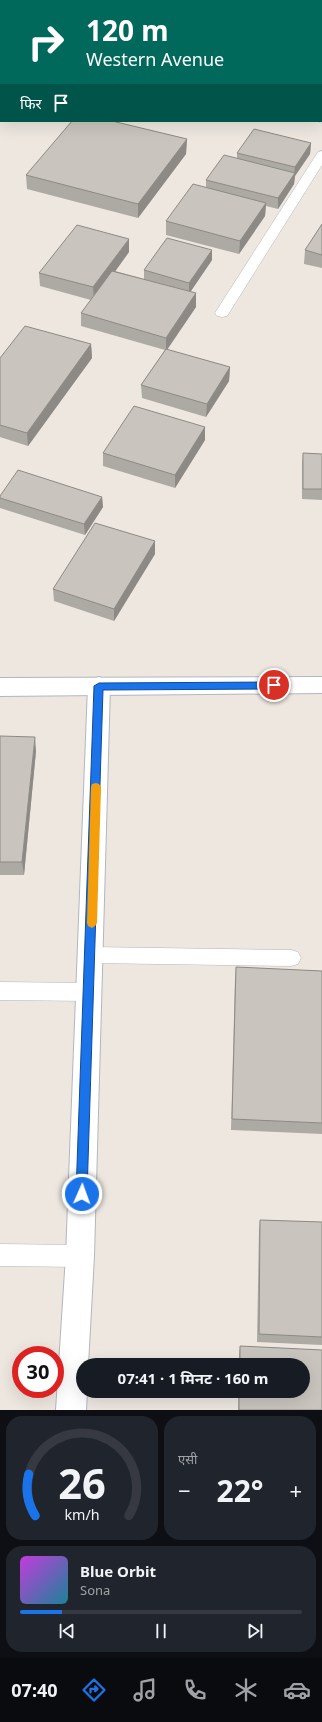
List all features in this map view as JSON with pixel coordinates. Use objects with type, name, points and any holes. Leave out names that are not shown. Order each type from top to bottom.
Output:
[{"type":"street","points":[[0,687],[322,685]]},
{"type":"street","points":[[71,1410],[80,1256],[99,686]]},
{"type":"lane","points":[[222,313],[322,154]]},
{"type":"lane","points":[[91,955],[290,958]]},
{"type":"lane","points":[[0,991],[89,992]]},
{"type":"lane","points":[[0,1255],[80,1256]]},
{"type":"building","points":[[71,122],[116,122],[187,139],[138,204],[26,175]]},
{"type":"building","points":[[254,129],[311,143],[295,167],[237,153]]},
{"type":"building","points":[[224,155],[295,173],[278,198],[206,180]]},
{"type":"building","points":[[193,184],[266,203],[240,241],[166,221]]},
{"type":"building","points":[[322,224],[322,255],[305,250]]},
{"type":"building","points":[[77,225],[129,239],[93,287],[39,273]]},
{"type":"building","points":[[167,238],[212,250],[189,283],[144,270]]},
{"type":"building","points":[[112,271],[196,293],[166,338],[81,313]]},
{"type":"building","points":[[25,326],[91,344],[27,433],[0,425],[0,358]]},
{"type":"building","points":[[166,349],[230,367],[207,404],[141,385]]},
{"type":"building","points":[[134,406],[205,427],[175,475],[103,453]]},
{"type":"building","points":[[303,453],[322,454],[322,489],[303,489]]},
{"type":"building","points":[[18,470],[102,497],[84,524],[0,498]]},
{"type":"building","points":[[95,523],[155,541],[114,609],[53,589]]},
{"type":"building","points":[[0,736],[35,737],[22,862],[0,862]]},
{"type":"building","points":[[236,967],[322,971],[322,1123],[232,1119]]},
{"type":"building","points":[[260,1220],[322,1222],[322,1337],[259,1334]]},
{"type":"building","points":[[240,1346],[322,1350],[322,1410],[239,1410],[239,1398],[310,1398],[310,1358],[240,1358]]},
{"type":"slow traffic","points":[[92,923],[96,787]]},
{"type":"route","points":[[82,1194],[99,686],[274,685]]}]
